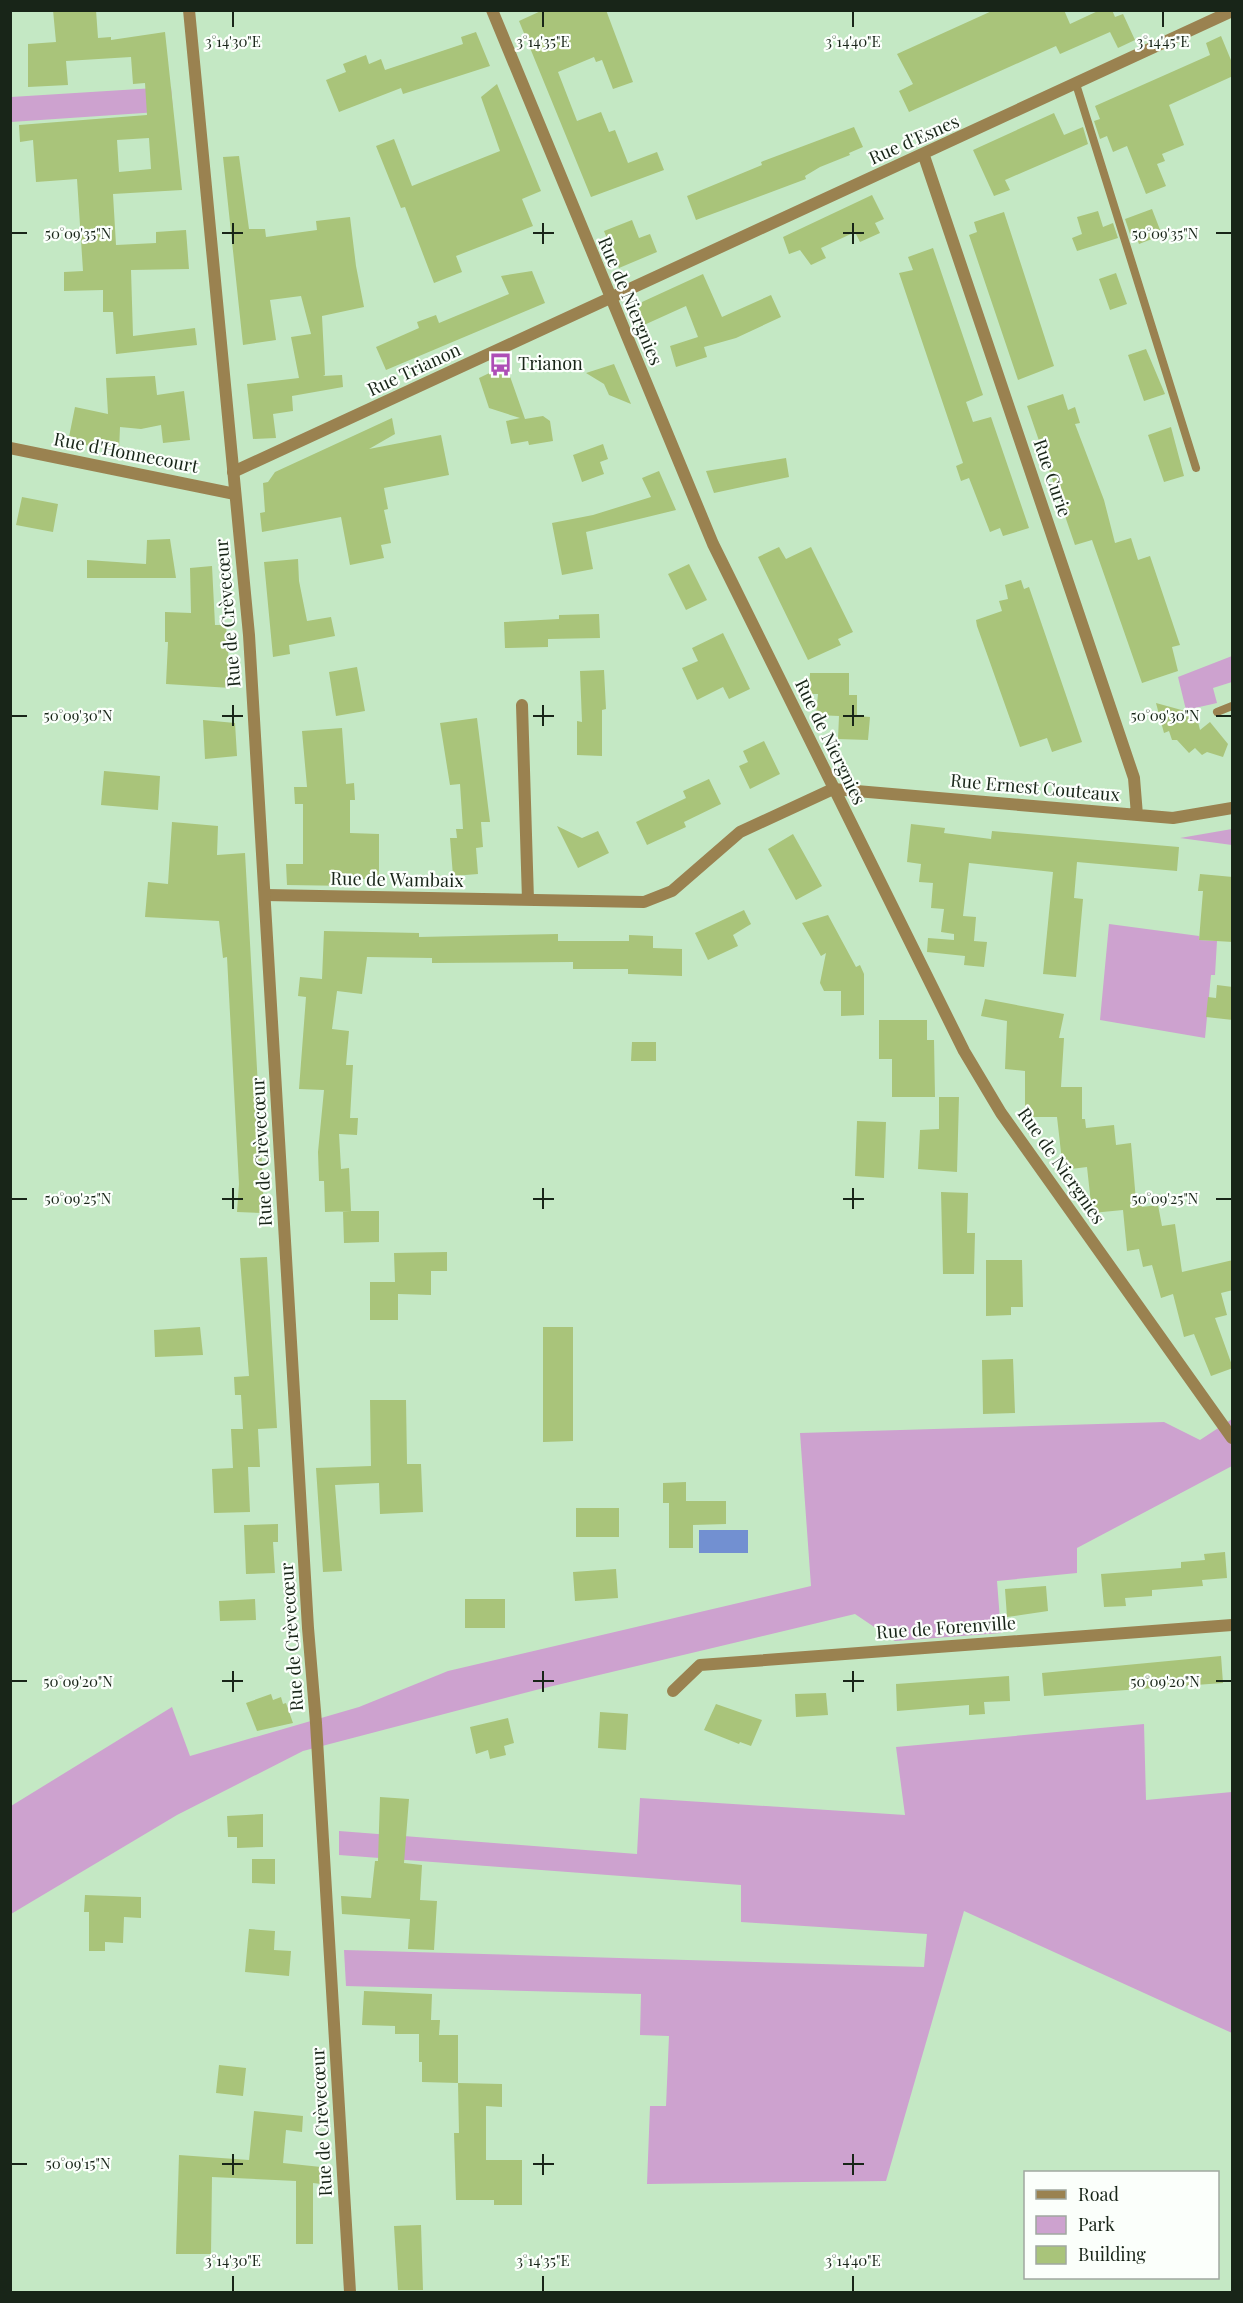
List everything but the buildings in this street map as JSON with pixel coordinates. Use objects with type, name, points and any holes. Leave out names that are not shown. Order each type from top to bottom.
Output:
[{"type":"street","name":"Rue de Crèvecœur","points":[[189,10],[249,635],[350,2292]]},
{"type":"street","name":"Rue de Niergnies","points":[[492,10],[610,300],[713,544],[833,789],[983,1086],[1233,1438]]},
{"type":"street","name":"Rue d'Esnes","points":[[610,300],[1233,11]]},
{"type":"street","name":"Rue Curie","points":[[924,156],[1134,778],[1137,815]]},
{"type":"street","name":"Rue Trianon","points":[[233,472],[610,300]]},
{"type":"street","name":"Rue d'Honnecourt","points":[[10,448],[235,494]]},
{"type":"street","points":[[522,705],[528,900]]},
{"type":"street","name":"Rue Ernest Couteaux","points":[[833,789],[1173,818],[1233,808]]},
{"type":"street","name":"Rue de Wambaix","points":[[265,896],[644,902],[672,891],[740,832],[833,789]]},
{"type":"street","name":"Rue de Forenville","points":[[673,1691],[700,1665],[1233,1625]]},
{"type":"lane","points":[[1076,84],[1196,468]]},
{"type":"lane","points":[[1217,712],[1233,706]]},
{"type":"green space","points":[[171,87],[173,111],[11,122],[11,97]]},
{"type":"green space","points":[[1232,656],[1232,682],[1213,688],[1217,703],[1186,710],[1178,677]]},
{"type":"green space","points":[[1232,829],[1232,845],[1180,838]]},
{"type":"green space","points":[[1109,924],[1199,936],[1199,940],[1217,941],[1215,975],[1211,975],[1205,1038],[1100,1020]]},
{"type":"green space","points":[[1232,1419],[1232,1466],[1077,1548],[1077,1573],[997,1581],[1001,1633],[895,1641],[855,1614],[536,1690],[303,1751],[177,1815],[11,1914],[11,1806],[172,1707],[190,1756],[359,1707],[448,1671],[811,1586],[800,1433],[1164,1422],[1200,1440]]},
{"type":"green space","points":[[1144,1724],[1146,1800],[1232,1792],[1232,2033],[964,1911],[886,2181],[647,2184],[650,2106],[666,2106],[669,2036],[640,2035],[641,1994],[346,1986],[344,1950],[924,1967],[927,1934],[741,1922],[741,1885],[339,1855],[339,1831],[637,1854],[640,1798],[905,1815],[896,1747]]},
{"type":"water","points":[[699,1530],[748,1530],[748,1553],[699,1553]]},
{"type":"place","name":"Trianon","points":[[500,364]]}]
